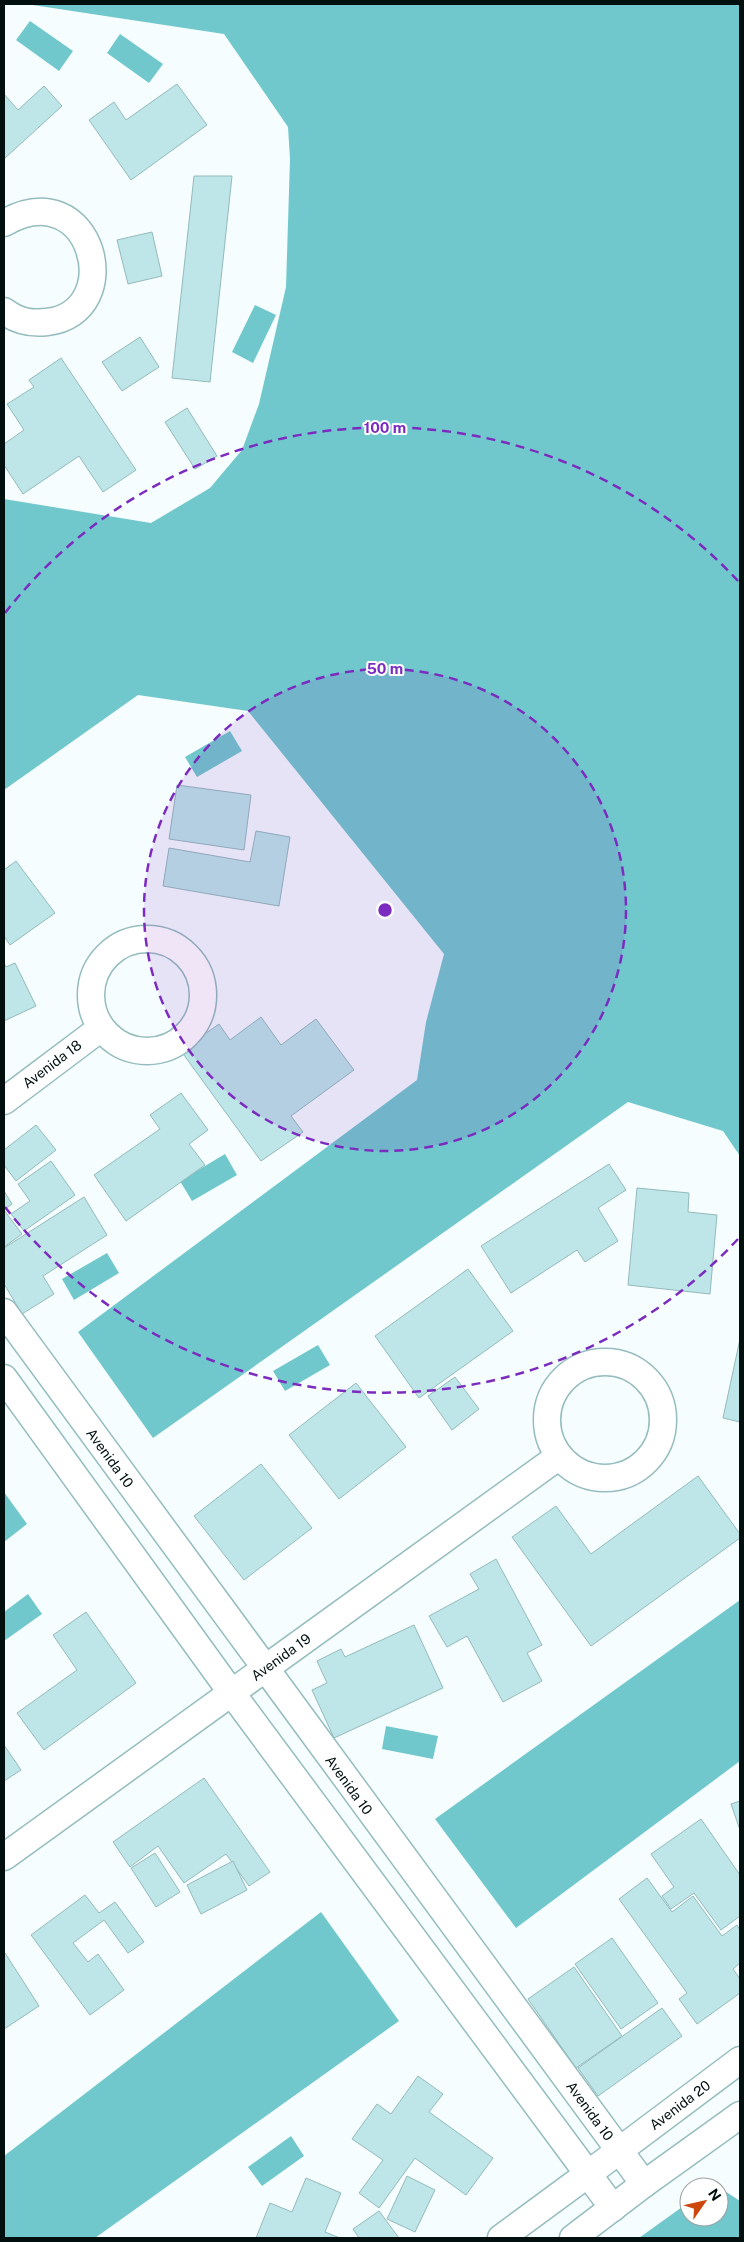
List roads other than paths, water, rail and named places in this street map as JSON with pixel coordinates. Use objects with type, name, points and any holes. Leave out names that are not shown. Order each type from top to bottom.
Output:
[{"type":"street","points":[[4,223],[20,214],[41,211],[62,217],[80,230],[91,249],[94,272],[88,293],[74,310],[55,321],[34,323],[13,318],[4,311]]},
{"type":"street","points":[[156,939],[177,947],[193,962],[202,983],[203,1004],[195,1026],[180,1042],[160,1051],[138,1052],[117,1043],[101,1028],[91,1008],[90,986],[98,965],[114,949],[134,940],[156,939]]},
{"type":"street","name":"Avenida 18","points":[[4,1101],[101,1028]]},
{"type":"street","name":"Avenida 10","points":[[4,1312],[437,1905],[644,2184]]},
{"type":"street","points":[[611,1361],[633,1368],[650,1383],[661,1403],[663,1427],[656,1448],[642,1466],[621,1477],[598,1479],[576,1471],[558,1457],[548,1436],[546,1413],[553,1391],[567,1374],[588,1363],[611,1361]]},
{"type":"street","points":[[4,1378],[231,1692],[613,2208]]},
{"type":"street","points":[[49,1441],[81,1418]]},
{"type":"street","name":"Avenida 19","points":[[4,1858],[558,1457]]},
{"type":"street","points":[[404,1927],[437,1905]]},
{"type":"street","name":"Avenida 20","points":[[588,2174],[740,2060]]},
{"type":"street","points":[[573,2238],[644,2184],[740,2116]]},
{"type":"street","points":[[502,2238],[588,2174]]},
{"type":"water","points":[[26,4],[740,4],[740,1156],[723,1131],[628,1102],[153,1438],[78,1332],[417,1080],[426,1022],[444,954],[248,711],[138,695],[4,790],[4,499],[151,523],[210,488],[242,450],[259,404],[286,287],[290,159],[288,127],[224,34]]},
{"type":"water","points":[[30,21],[73,51],[59,71],[16,40]]},
{"type":"water","points":[[120,34],[163,64],[149,83],[107,53]]},
{"type":"water","points":[[255,305],[276,315],[253,363],[232,352]]},
{"type":"water","points":[[230,731],[242,751],[197,777],[185,757]]},
{"type":"water","points":[[225,1154],[237,1175],[192,1201],[180,1181]]},
{"type":"water","points":[[107,1253],[119,1273],[74,1300],[62,1279]]},
{"type":"water","points":[[318,1345],[330,1365],[285,1391],[273,1371]]},
{"type":"water","points":[[4,1492],[27,1524],[4,1542]]},
{"type":"water","points":[[28,1594],[42,1614],[4,1641],[4,1612]]},
{"type":"water","points":[[740,1600],[740,1761],[516,1928],[435,1819]]},
{"type":"water","points":[[386,1726],[438,1736],[433,1759],[382,1749]]},
{"type":"water","points":[[321,1912],[399,2021],[95,2238],[4,2238],[4,2156]]},
{"type":"water","points":[[291,2136],[304,2156],[262,2186],[248,2167]]},
{"type":"water","points":[[729,2194],[740,2201],[740,2238],[639,2238],[679,2209],[679,2227],[729,2227]]}]
